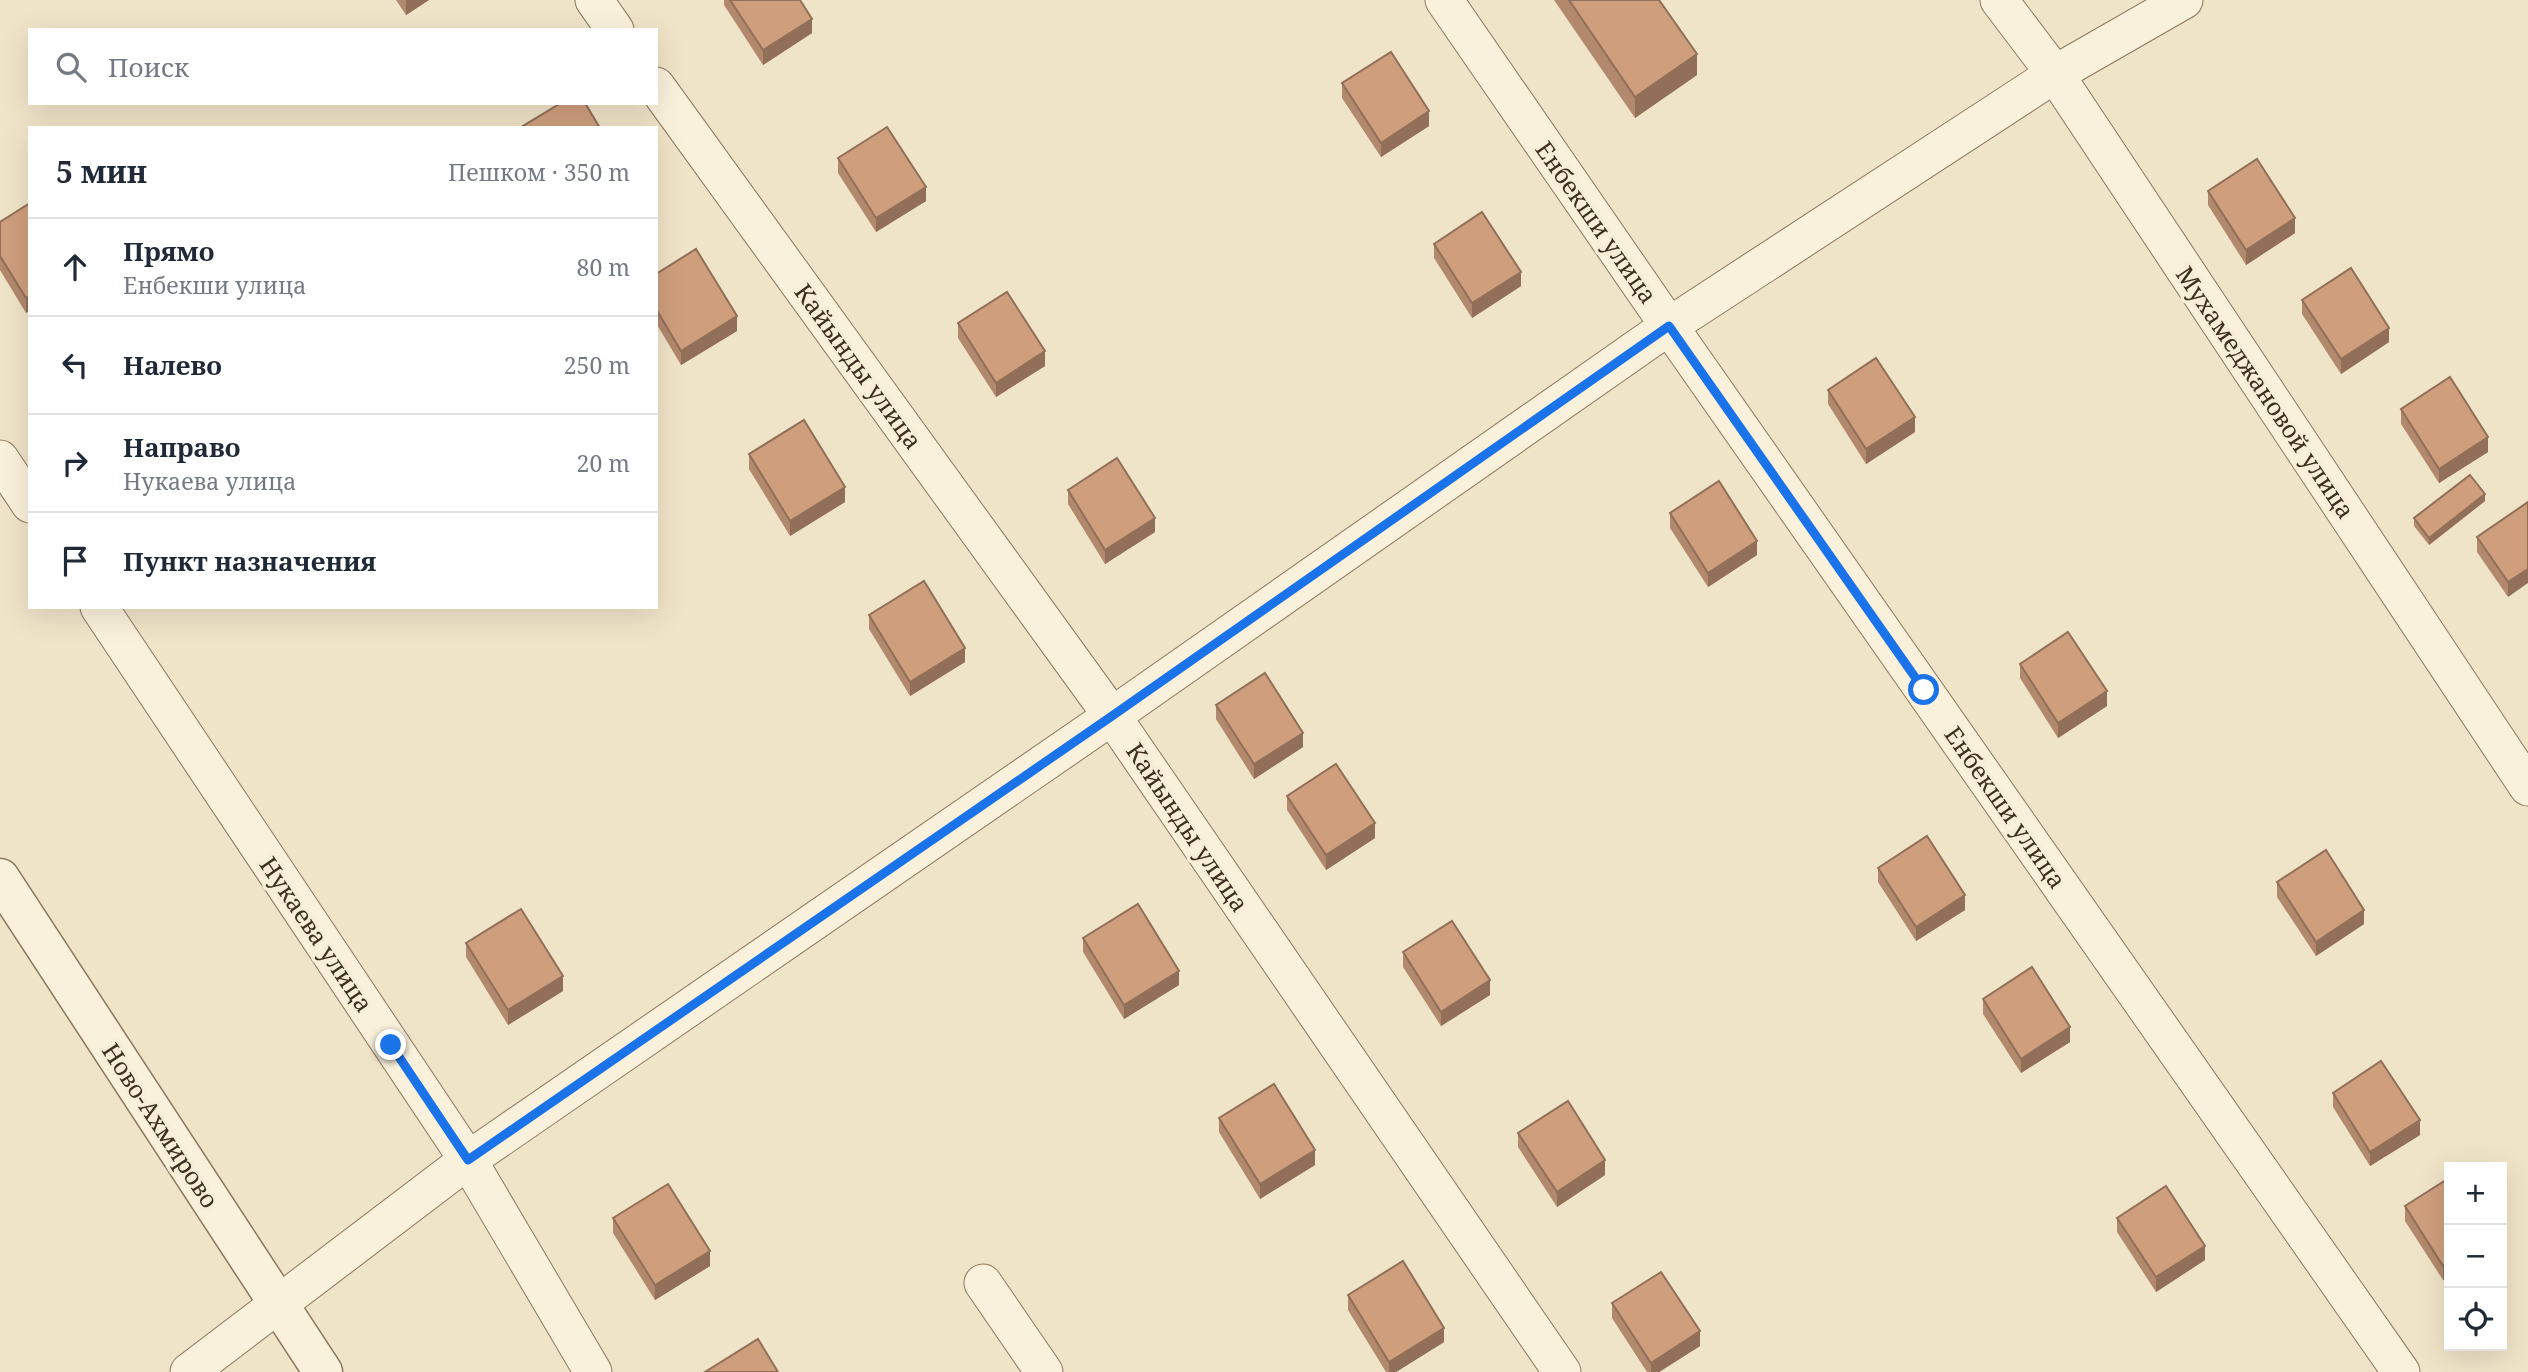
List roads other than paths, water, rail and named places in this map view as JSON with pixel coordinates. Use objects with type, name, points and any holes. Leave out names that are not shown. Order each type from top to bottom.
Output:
[{"type":"street","points":[[594,0],[614,28]]},
{"type":"street","name":"Енбекши улица","points":[[1444,0],[2401,1372]]},
{"type":"street","name":"Мухамеджановой улица","points":[[1999,0],[2055,74],[2528,787]]},
{"type":"street","points":[[189,1372],[468,1160],[1112,716],[1669,326],[2055,74],[2184,0]]},
{"type":"street","name":"Кайынды улица","points":[[658,89],[1112,716],[1562,1372]]},
{"type":"street","points":[[0,459],[28,501]]},
{"type":"street","name":"Нукаева улица","points":[[100,609],[468,1160],[593,1372]]},
{"type":"street","name":"Ново-Ахмирово","points":[[0,878],[323,1372]]},
{"type":"street","points":[[982,1283],[1044,1372]]}]
